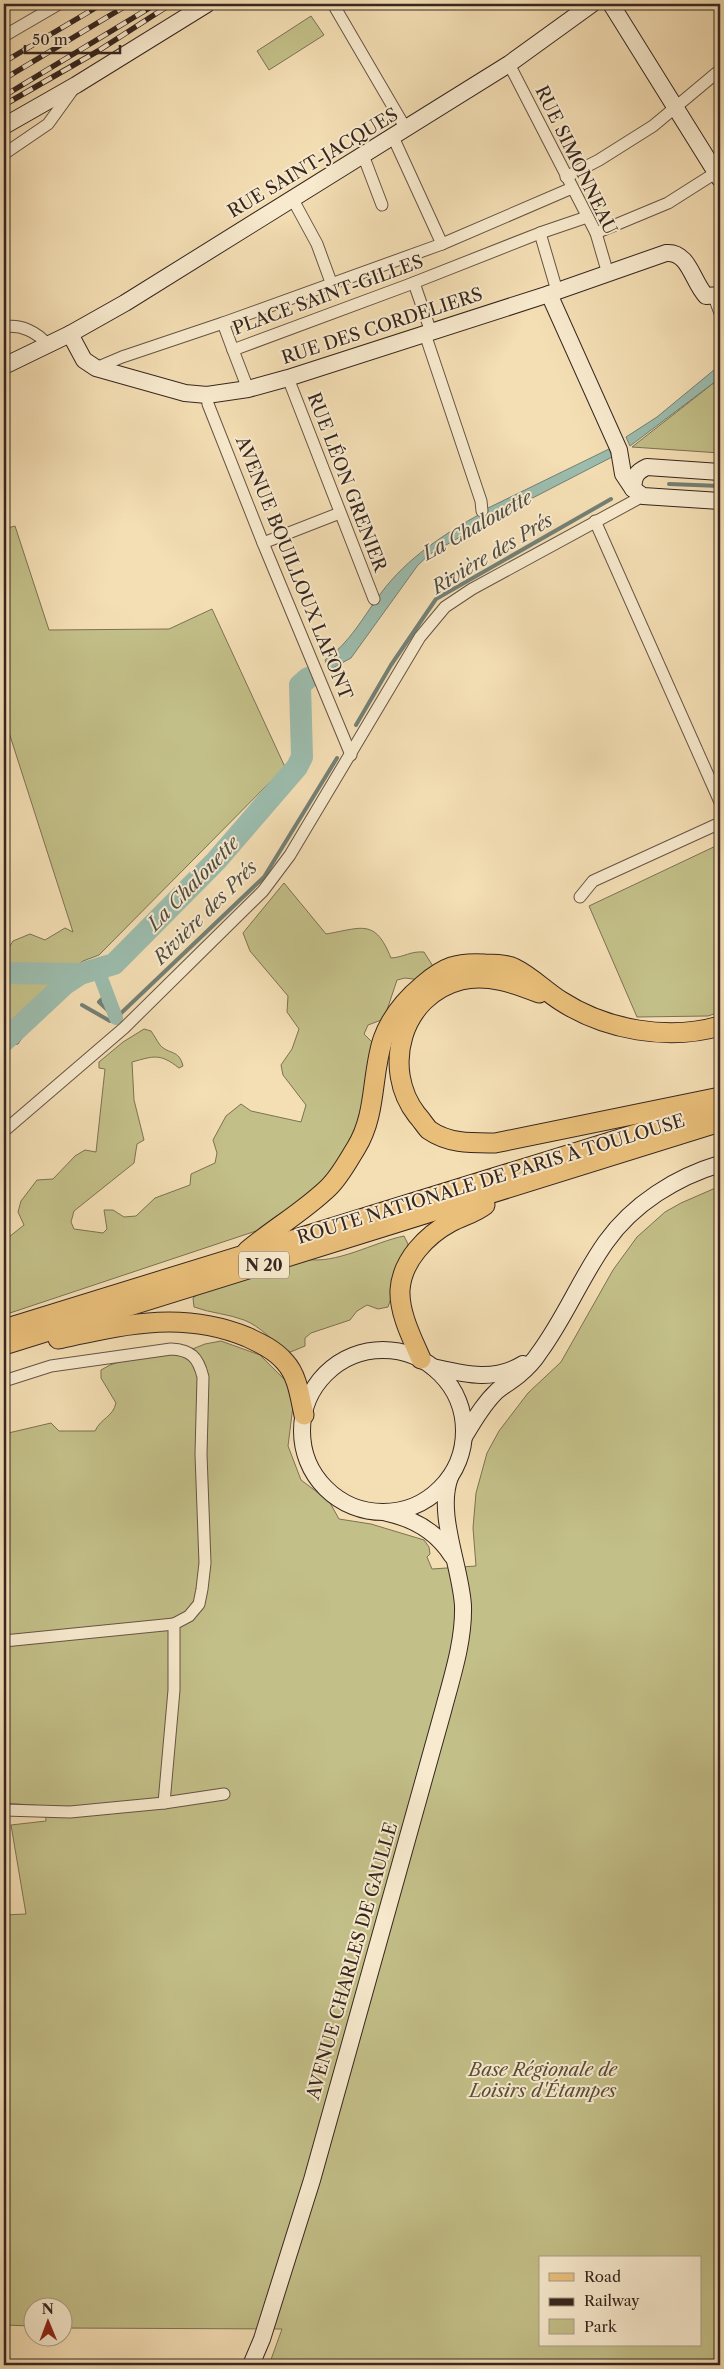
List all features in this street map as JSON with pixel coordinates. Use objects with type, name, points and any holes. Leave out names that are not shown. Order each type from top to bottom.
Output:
[{"type":"main road","points":[[4,126],[76,85],[207,4]]},
{"type":"main road","name":"RUE SAINT-JACQUES","points":[[4,366],[70,334],[400,133],[509,64],[592,4]]},
{"type":"main road","points":[[611,4],[719,174]]},
{"type":"main road","name":"RUE DES CORDELIERS","points":[[96,368],[170,390],[208,395],[248,390],[428,333],[666,253],[675,252],[682,256],[700,290],[713,296]]},
{"type":"main road","points":[[553,292],[619,450],[623,473],[638,492],[720,501]]},
{"type":"main road","points":[[70,334],[84,360],[96,368]]},
{"type":"main road","points":[[619,450],[635,462],[647,466],[720,472]]},
{"type":"main road","points":[[638,492],[634,478],[638,472],[647,466]]},
{"type":"main road","points":[[242,1255],[265,1236],[302,1211],[330,1187],[357,1147],[373,1103],[383,1039],[404,1002],[444,969],[465,963],[513,967],[562,1001],[594,1019],[649,1031],[693,1031],[720,1026]]},
{"type":"main road","points":[[562,1001],[498,979],[477,978],[460,980],[440,989],[423,1002],[410,1017],[402,1039],[398,1061],[400,1080],[409,1104],[429,1130],[460,1143],[495,1143],[720,1097]]},
{"type":"main road","name":"ROUTE NATIONALE DE PARIS À TOULOUSE","points":[[4,1329],[720,1108]]},
{"type":"main road","name":"ROUTE NATIONALE DE PARIS À TOULOUSE","points":[[12,1342],[720,1122]]},
{"type":"main road","points":[[464,1437],[481,1409],[498,1390],[520,1375],[538,1355],[557,1329],[606,1242],[623,1222],[640,1206],[669,1186],[702,1169],[720,1164]]},
{"type":"main road","points":[[12,1342],[43,1342],[139,1322],[193,1322],[230,1330],[264,1345],[286,1362],[297,1383],[304,1415],[304,1445],[311,1466],[317,1477],[331,1492],[342,1500],[364,1509],[376,1511],[400,1510],[423,1501],[450,1477],[461,1453],[464,1437],[461,1408],[456,1395],[442,1376],[426,1363],[403,1314],[400,1290],[405,1272],[414,1254],[427,1238],[451,1222],[480,1209],[507,1189]]},
{"type":"main road","points":[[304,1415],[312,1393],[328,1372],[352,1356],[374,1350],[397,1351],[426,1363],[468,1376],[494,1375],[516,1368],[538,1355]]},
{"type":"main road","name":"AVENUE CHARLES DE GAULLE","points":[[252,2365],[262,2340],[312,2180],[443,1711],[462,1626],[461,1588],[446,1508],[447,1484],[450,1477]]},
{"type":"main road","name":"AVENUE CHARLES DE GAULLE","points":[[376,1511],[399,1516],[424,1526],[443,1541],[456,1562]]},
{"type":"street","points":[[4,36],[59,4]]},
{"type":"street","points":[[333,4],[400,133],[442,244]]},
{"type":"street","name":"RUE SIMONNEAU","points":[[509,64],[596,233],[608,274]]},
{"type":"street","points":[[566,177],[598,160],[652,126],[720,70]]},
{"type":"street","points":[[4,154],[48,124],[76,85]]},
{"type":"street","points":[[363,155],[382,205]]},
{"type":"street","points":[[596,233],[668,203],[719,174]]},
{"type":"street","name":"PLACE SAINT-GILLES","points":[[572,188],[442,244],[223,323],[233,350],[414,283],[540,232],[587,217]]},
{"type":"street","points":[[292,198],[317,244],[332,285]]},
{"type":"street","points":[[540,232],[553,292]]},
{"type":"street","points":[[414,283],[481,501],[482,511]]},
{"type":"street","points":[[713,296],[720,313]]},
{"type":"street","points":[[96,368],[122,357],[223,323]]},
{"type":"street","points":[[4,327],[27,330],[40,335],[48,345]]},
{"type":"street","points":[[233,350],[248,390]]},
{"type":"street","name":"RUE LÉON GRENIER","points":[[288,378],[374,599]]},
{"type":"street","name":"AVENUE BOUILLOUX LAFONT","points":[[208,395],[208,404],[263,543],[351,755]]},
{"type":"street","points":[[4,1131],[124,1028],[263,890],[290,855],[420,636],[445,607],[472,589],[595,521],[638,492]]},
{"type":"street","points":[[263,543],[340,513]]},
{"type":"street","points":[[595,521],[720,802]]},
{"type":"street","points":[[580,897],[593,881],[720,822]]},
{"type":"street","points":[[4,1381],[51,1366],[148,1351],[184,1349],[194,1355],[203,1377],[201,1454],[205,1563],[199,1604],[189,1616],[174,1624],[4,1641]]},
{"type":"street","points":[[164,1803],[174,1690],[174,1624]]},
{"type":"street","points":[[4,1810],[70,1812],[164,1803],[224,1794]]},
{"type":"green space","points":[[311,16],[324,35],[269,70],[257,51]]},
{"type":"green space","points":[[720,378],[720,453],[632,447]]},
{"type":"green space","points":[[15,526],[49,630],[169,629],[212,609],[285,767],[99,955],[83,961],[45,991],[36,1018],[18,1044],[9,1046],[4,1040],[4,956],[13,941],[30,934],[45,940],[65,928],[73,932],[4,717],[4,529]]},
{"type":"green space","points":[[720,844],[720,1012],[708,1016],[637,1017],[589,906]]},
{"type":"green space","points":[[284,883],[326,934],[358,928],[373,931],[385,945],[391,958],[415,952],[424,952],[436,971],[421,980],[405,978],[397,980],[384,1019],[368,1025],[364,1034],[373,1043],[382,1071],[336,1174],[271,1226],[4,1315],[4,1241],[24,1225],[18,1212],[21,1201],[37,1180],[53,1179],[75,1156],[85,1150],[96,1152],[105,1069],[99,1068],[99,1062],[123,1042],[144,1029],[151,1031],[163,1048],[179,1057],[183,1066],[179,1068],[167,1060],[157,1057],[132,1062],[134,1100],[144,1140],[137,1144],[134,1163],[74,1211],[71,1222],[74,1229],[103,1233],[107,1229],[104,1210],[113,1210],[124,1217],[136,1216],[155,1198],[190,1185],[191,1174],[215,1163],[217,1153],[213,1140],[226,1116],[241,1104],[251,1111],[301,1122],[306,1105],[283,1075],[281,1065],[292,1049],[299,1029],[287,1012],[288,996],[250,951],[243,933]]},
{"type":"green space","name":"Base Régionale de Loisirs d'Étampes","points":[[720,1186],[720,2365],[269,2365],[282,2329],[72,2328],[72,2296],[22,2296],[22,2326],[4,2325],[4,1915],[26,1914],[11,1825],[46,1821],[45,1806],[4,1803],[4,1434],[51,1423],[59,1431],[95,1431],[112,1411],[116,1403],[101,1378],[101,1370],[138,1356],[180,1354],[205,1344],[221,1341],[260,1355],[291,1386],[293,1406],[288,1446],[301,1480],[329,1501],[339,1519],[371,1524],[424,1540],[429,1547],[430,1554],[427,1557],[432,1569],[476,1566],[473,1528],[476,1493],[487,1453],[499,1431],[528,1393],[561,1362],[613,1270],[637,1237],[665,1212]]},
{"type":"green space","points":[[404,1236],[408,1244],[406,1253],[388,1307],[378,1309],[367,1305],[357,1311],[350,1320],[311,1333],[305,1338],[305,1346],[288,1353],[250,1323],[238,1318],[194,1307],[193,1298],[197,1295],[305,1259],[317,1260],[342,1256]]},
{"type":"water","points":[[720,365],[720,378],[630,446],[626,437],[657,417]]},
{"type":"water","points":[[609,449],[612,457],[488,521],[484,510]]},
{"type":"water","points":[[482,513],[485,523],[430,554],[418,565],[351,658],[329,670],[325,660],[349,638],[391,580],[414,558],[440,538]]},
{"type":"waterway","name":"Rivière des Prés","points":[[669,484],[720,486]]},
{"type":"waterway","name":"Rivière des Prés","points":[[356,725],[391,665],[436,599],[611,499]]},
{"type":"waterway","name":"La Chalouette","points":[[4,1041],[65,984],[80,974],[114,964],[216,861],[297,767],[302,757],[300,685],[308,678]]},
{"type":"waterway","name":"Rivière des Prés","points":[[82,1005],[110,1021],[116,1018],[264,877],[337,758]]},
{"type":"waterway","points":[[98,970],[108,993],[99,1002],[116,1018]]},
{"type":"waterway","points":[[98,970],[116,1018]]},
{"type":"waterway","points":[[4,973],[80,974]]},
{"type":"railway","points":[[4,62],[102,4]]},
{"type":"railway","points":[[4,79],[129,4]]},
{"type":"railway","points":[[4,96],[156,4]]},
{"type":"railway","points":[[4,105],[98,51],[171,4]]}]
